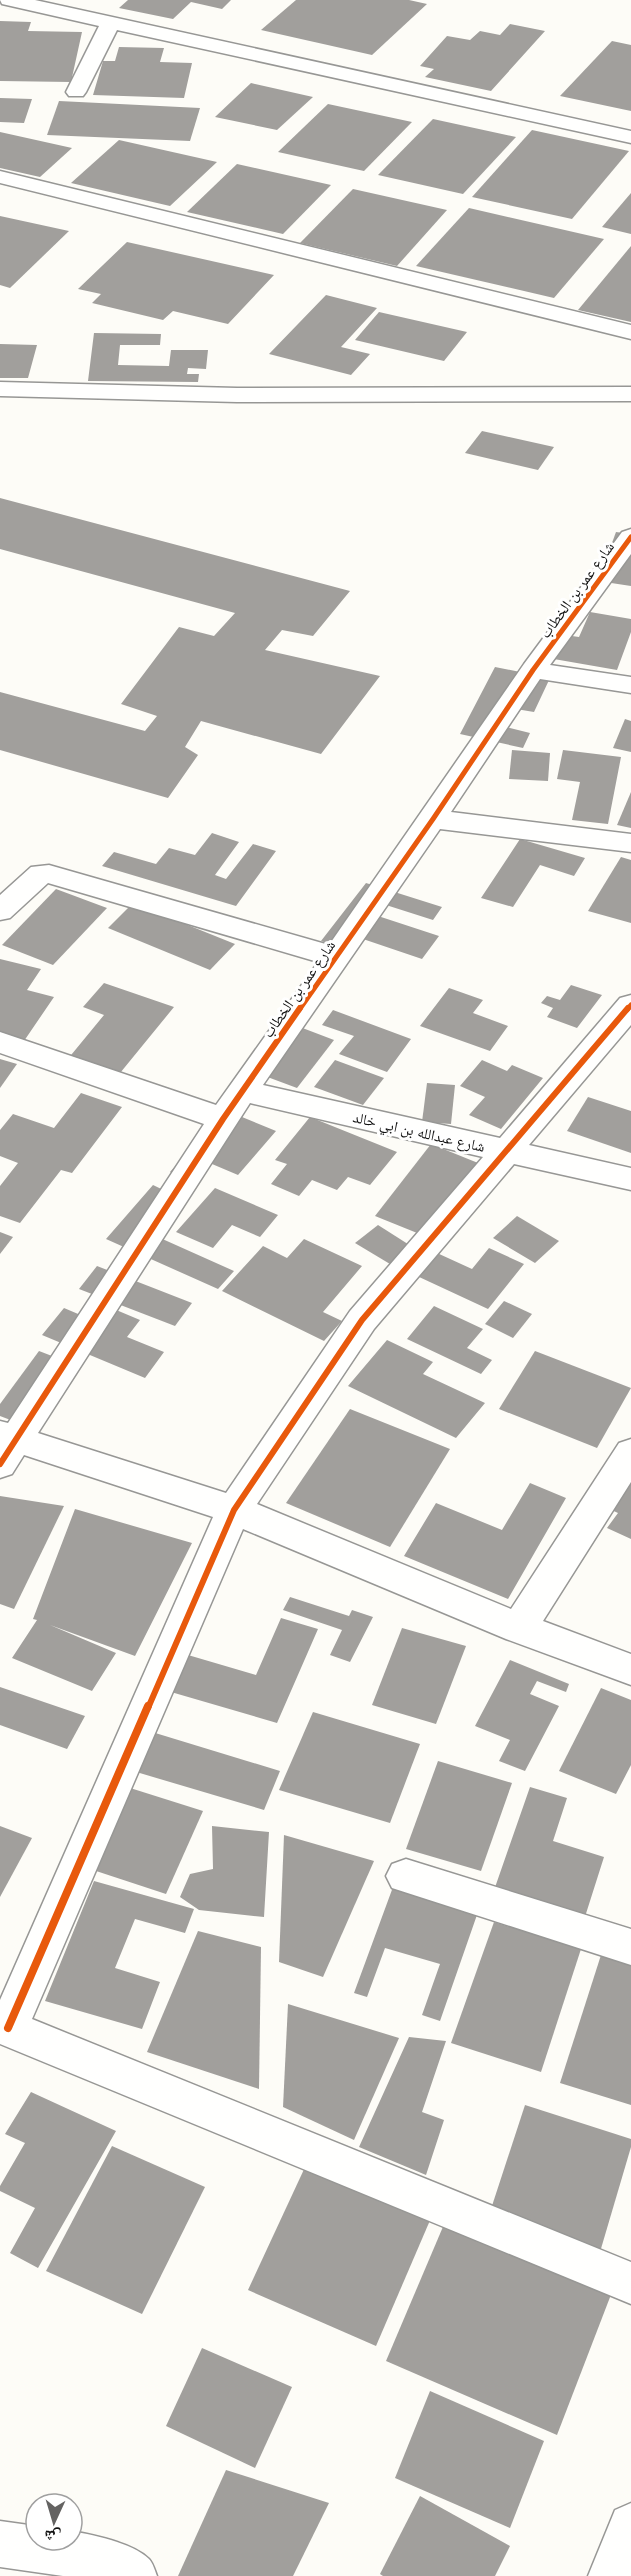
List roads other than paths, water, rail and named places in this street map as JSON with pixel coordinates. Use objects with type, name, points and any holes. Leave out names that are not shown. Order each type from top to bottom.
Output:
[{"type":"street","points":[[9,0],[631,137]]},
{"type":"street","points":[[76,92],[111,22]]},
{"type":"street","points":[[0,177],[631,332]]},
{"type":"street","points":[[0,389],[237,394],[631,394]]},
{"type":"street","name":"شارع عمر بن الخطاب","points":[[5,1445],[223,1119],[433,819],[533,670],[631,537]]},
{"type":"street","points":[[533,670],[631,685]]},
{"type":"street","points":[[433,819],[631,843]]},
{"type":"street","points":[[0,911],[41,874],[49,874],[336,957]]},
{"type":"street","points":[[631,1005],[362,1320],[234,1510],[4,2026],[631,2283]]},
{"type":"street","points":[[0,1042],[223,1119]]},
{"type":"street","name":"شارع عبدالله بن ابي خالد","points":[[243,1090],[631,1179]]},
{"type":"street","points":[[5,1445],[234,1510],[519,1628],[631,1670]]},
{"type":"street","points":[[519,1628],[631,1453]]},
{"type":"street","points":[[406,1876],[631,1947]]},
{"type":"street","points":[[611,2576],[631,2526]]},
{"type":"street","points":[[0,2544],[94,2559],[127,2570],[134,2576]]}]
